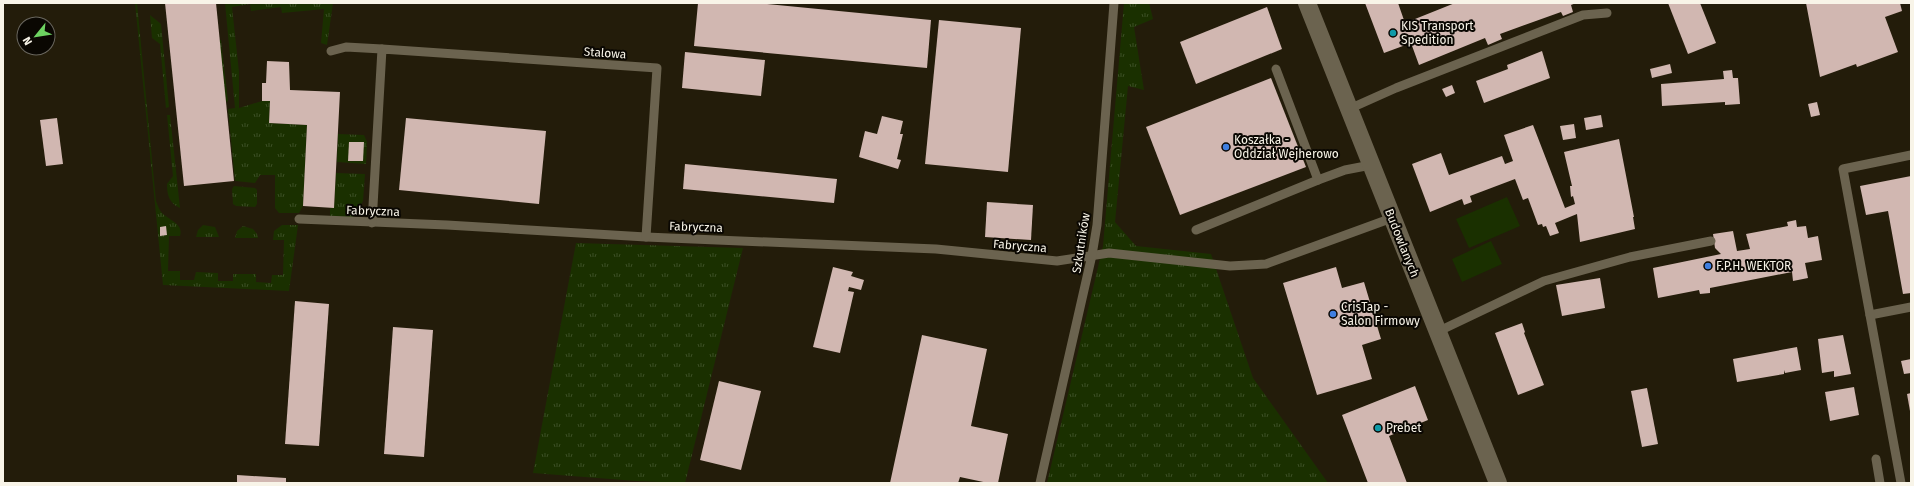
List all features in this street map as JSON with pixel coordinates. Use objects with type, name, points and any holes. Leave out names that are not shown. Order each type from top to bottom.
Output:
[{"type":"street","name":"Budowlanych","points":[[1307,3],[1498,483]]},
{"type":"lane","name":"Szkutników","points":[[1040,483],[1092,255],[1097,225],[1114,3]]},
{"type":"lane","points":[[1349,109],[1396,88],[1583,15],[1606,13]]},
{"type":"lane","name":"Stalowa","points":[[331,51],[346,47],[657,68],[646,237]]},
{"type":"lane","points":[[372,223],[382,49]]},
{"type":"lane","points":[[1276,70],[1318,180]]},
{"type":"lane","points":[[1901,483],[1843,169],[1911,156]]},
{"type":"lane","points":[[1196,230],[1318,180],[1345,170],[1371,164]]},
{"type":"lane","name":"Fabryczna","points":[[299,219],[447,225],[646,237],[936,249],[1057,261],[1108,253],[1230,266],[1266,264],[1392,218]]},
{"type":"lane","points":[[1437,332],[1544,281],[1630,256],[1711,241]]},
{"type":"lane","points":[[1870,315],[1911,307]]},
{"type":"lane","points":[[1876,459],[1880,483]]},
{"type":"green space","points":[[135,3],[137,3],[156,201],[161,212],[178,225],[181,232],[180,236],[169,236],[168,271],[180,271],[180,280],[194,280],[196,272],[218,273],[218,281],[233,281],[233,274],[256,274],[256,282],[271,283],[272,275],[283,275],[284,240],[273,240],[274,231],[282,225],[298,225],[289,291],[163,285]]},
{"type":"green space","points":[[225,3],[333,3],[327,45],[321,43],[324,9],[282,13],[281,7],[251,11],[250,4],[232,7],[239,72],[239,108],[262,101],[270,101],[269,123],[307,125],[303,206],[299,213],[279,213],[275,208],[275,175],[260,175],[255,183],[235,181],[228,109],[235,108]]},
{"type":"green space","points":[[1124,3],[1149,3],[1153,19],[1134,27],[1144,90],[1128,86],[1115,222],[1136,246],[1211,254],[1253,378],[1328,483],[1047,483],[1103,246]]},
{"type":"green space","points":[[150,15],[161,24],[169,107],[166,108],[160,44],[152,38]]},
{"type":"green space","points":[[219,40],[221,40],[228,101],[226,102]]},
{"type":"green space","points":[[167,115],[170,115],[180,208],[173,204],[167,192],[167,184],[173,176]]},
{"type":"green space","points":[[338,134],[364,135],[367,142],[366,164],[337,162]]},
{"type":"green space","points":[[336,173],[365,174],[363,201],[353,218],[330,219],[330,208],[334,208]]},
{"type":"green space","points":[[234,186],[255,188],[257,190],[257,204],[255,207],[236,206],[233,204],[232,189]]},
{"type":"green space","points":[[1507,197],[1520,226],[1469,248],[1456,219]]},
{"type":"green space","points":[[203,225],[215,227],[219,237],[196,237],[198,230]]},
{"type":"green space","points":[[243,226],[253,229],[258,238],[235,238],[237,231]]},
{"type":"green space","points":[[1491,241],[1502,264],[1462,282],[1452,259]]},
{"type":"green space","points":[[576,243],[743,248],[685,483],[636,481],[533,473]]},
{"type":"building","points":[[165,3],[216,3],[234,181],[184,186]]},
{"type":"building","points":[[698,3],[756,3],[931,20],[927,68],[694,46]]},
{"type":"building","points":[[1365,3],[1398,3],[1405,23],[1455,3],[1576,3],[1571,5],[1573,12],[1563,16],[1561,12],[1500,34],[1502,39],[1488,45],[1485,38],[1419,65],[1411,43],[1384,53]]},
{"type":"building","points":[[1668,3],[1700,3],[1716,43],[1688,54]]},
{"type":"building","points":[[1806,3],[1900,3],[1902,11],[1885,17],[1898,52],[1857,67],[1856,64],[1820,77]]},
{"type":"building","points":[[1267,7],[1282,49],[1196,84],[1180,42]]},
{"type":"building","points":[[939,20],[1021,28],[1008,172],[925,164]]},
{"type":"building","points":[[1542,51],[1550,78],[1484,103],[1476,81],[1508,69],[1507,65]]},
{"type":"building","points":[[685,52],[765,60],[761,96],[682,88]]},
{"type":"building","points":[[267,61],[289,62],[290,90],[340,92],[334,208],[303,206],[307,125],[269,123],[270,101],[262,101],[262,83],[266,83]]},
{"type":"building","points":[[1670,64],[1672,73],[1652,78],[1650,69]]},
{"type":"building","points":[[1732,70],[1733,78],[1738,78],[1740,104],[1725,105],[1725,102],[1662,106],[1661,84],[1724,79],[1723,71]]},
{"type":"building","name":"Koszałka - Oddział Wejherowo","points":[[1271,78],[1306,167],[1180,215],[1146,127]]},
{"type":"building","points":[[1452,85],[1455,93],[1446,97],[1442,89]]},
{"type":"building","points":[[1817,102],[1820,115],[1811,117],[1808,104]]},
{"type":"building","points":[[1601,115],[1603,127],[1586,130],[1584,118]]},
{"type":"building","points":[[882,116],[903,121],[900,134],[903,134],[897,159],[901,160],[898,169],[859,157],[865,131],[877,134]]},
{"type":"building","points":[[57,118],[63,164],[46,166],[40,120]]},
{"type":"building","points":[[406,118],[546,131],[539,204],[399,190]]},
{"type":"building","points":[[1574,124],[1576,138],[1563,140],[1560,126]]},
{"type":"building","points":[[1533,125],[1565,208],[1575,204],[1573,196],[1571,197],[1570,186],[1572,186],[1564,152],[1619,139],[1635,229],[1580,242],[1577,214],[1555,223],[1559,233],[1550,236],[1546,226],[1543,227],[1542,224],[1538,225],[1528,198],[1523,200],[1515,179],[1470,196],[1472,202],[1464,205],[1462,199],[1430,212],[1412,164],[1441,153],[1449,175],[1502,156],[1505,164],[1513,161],[1504,135]]},
{"type":"building","points":[[349,142],[364,142],[363,161],[348,161]]},
{"type":"building","points":[[685,164],[837,179],[834,203],[683,189]]},
{"type":"building","points":[[1911,176],[1911,293],[1903,294],[1888,211],[1866,215],[1860,186]]},
{"type":"building","points":[[987,202],[1033,205],[1031,240],[985,237]]},
{"type":"building","points":[[1796,220],[1797,227],[1806,226],[1808,238],[1818,236],[1822,260],[1805,263],[1808,278],[1793,281],[1792,272],[1710,288],[1710,293],[1700,294],[1699,290],[1658,298],[1653,268],[1721,254],[1715,248],[1713,234],[1733,231],[1737,251],[1750,249],[1746,234],[1788,226],[1787,222]]},
{"type":"building","points":[[166,226],[167,235],[160,236],[160,227]]},
{"type":"building","points":[[833,267],[853,272],[851,276],[864,280],[861,290],[849,287],[848,291],[854,292],[840,353],[813,347]]},
{"type":"building","name":"CrisTap - Salon Firmowy","points":[[1336,267],[1342,288],[1364,282],[1381,339],[1362,345],[1372,379],[1317,395],[1283,283]]},
{"type":"building","points":[[1600,278],[1605,308],[1562,316],[1556,285]]},
{"type":"building","points":[[295,301],[329,304],[319,446],[285,444]]},
{"type":"building","points":[[1522,323],[1524,333],[1544,385],[1518,395],[1495,333]]},
{"type":"building","points":[[393,327],[433,330],[424,457],[384,454]]},
{"type":"building","points":[[922,335],[987,349],[971,426],[1008,434],[998,483],[988,483],[960,477],[958,483],[890,483]]},
{"type":"building","points":[[1843,335],[1851,374],[1834,377],[1834,371],[1822,373],[1818,339]]},
{"type":"building","points":[[1797,347],[1801,370],[1785,373],[1784,370],[1784,374],[1737,382],[1733,359]]},
{"type":"building","points":[[1911,359],[1911,373],[1904,374],[1901,361]]},
{"type":"building","points":[[719,381],[761,391],[741,470],[700,460]]},
{"type":"building","name":"Prebet","points":[[1415,386],[1428,420],[1389,436],[1407,483],[1368,483],[1342,415]]},
{"type":"building","points":[[1854,387],[1859,415],[1830,421],[1825,392]]},
{"type":"building","points":[[1647,388],[1658,444],[1642,447],[1631,391]]},
{"type":"building","points":[[1911,393],[1911,411],[1910,411],[1907,394]]},
{"type":"building","points":[[237,475],[286,478],[286,483],[237,483]]},
{"type":"place","name":"KIS Transport Spedition","points":[[1393,33]]},
{"type":"place","name":"Koszałka - Oddział Wejherowo","points":[[1226,147]]},
{"type":"place","name":"F.P.H. WEKTOR","points":[[1708,266]]},
{"type":"place","name":"CrisTap - Salon Firmowy","points":[[1333,314]]},
{"type":"place","name":"Prebet","points":[[1378,428]]}]
